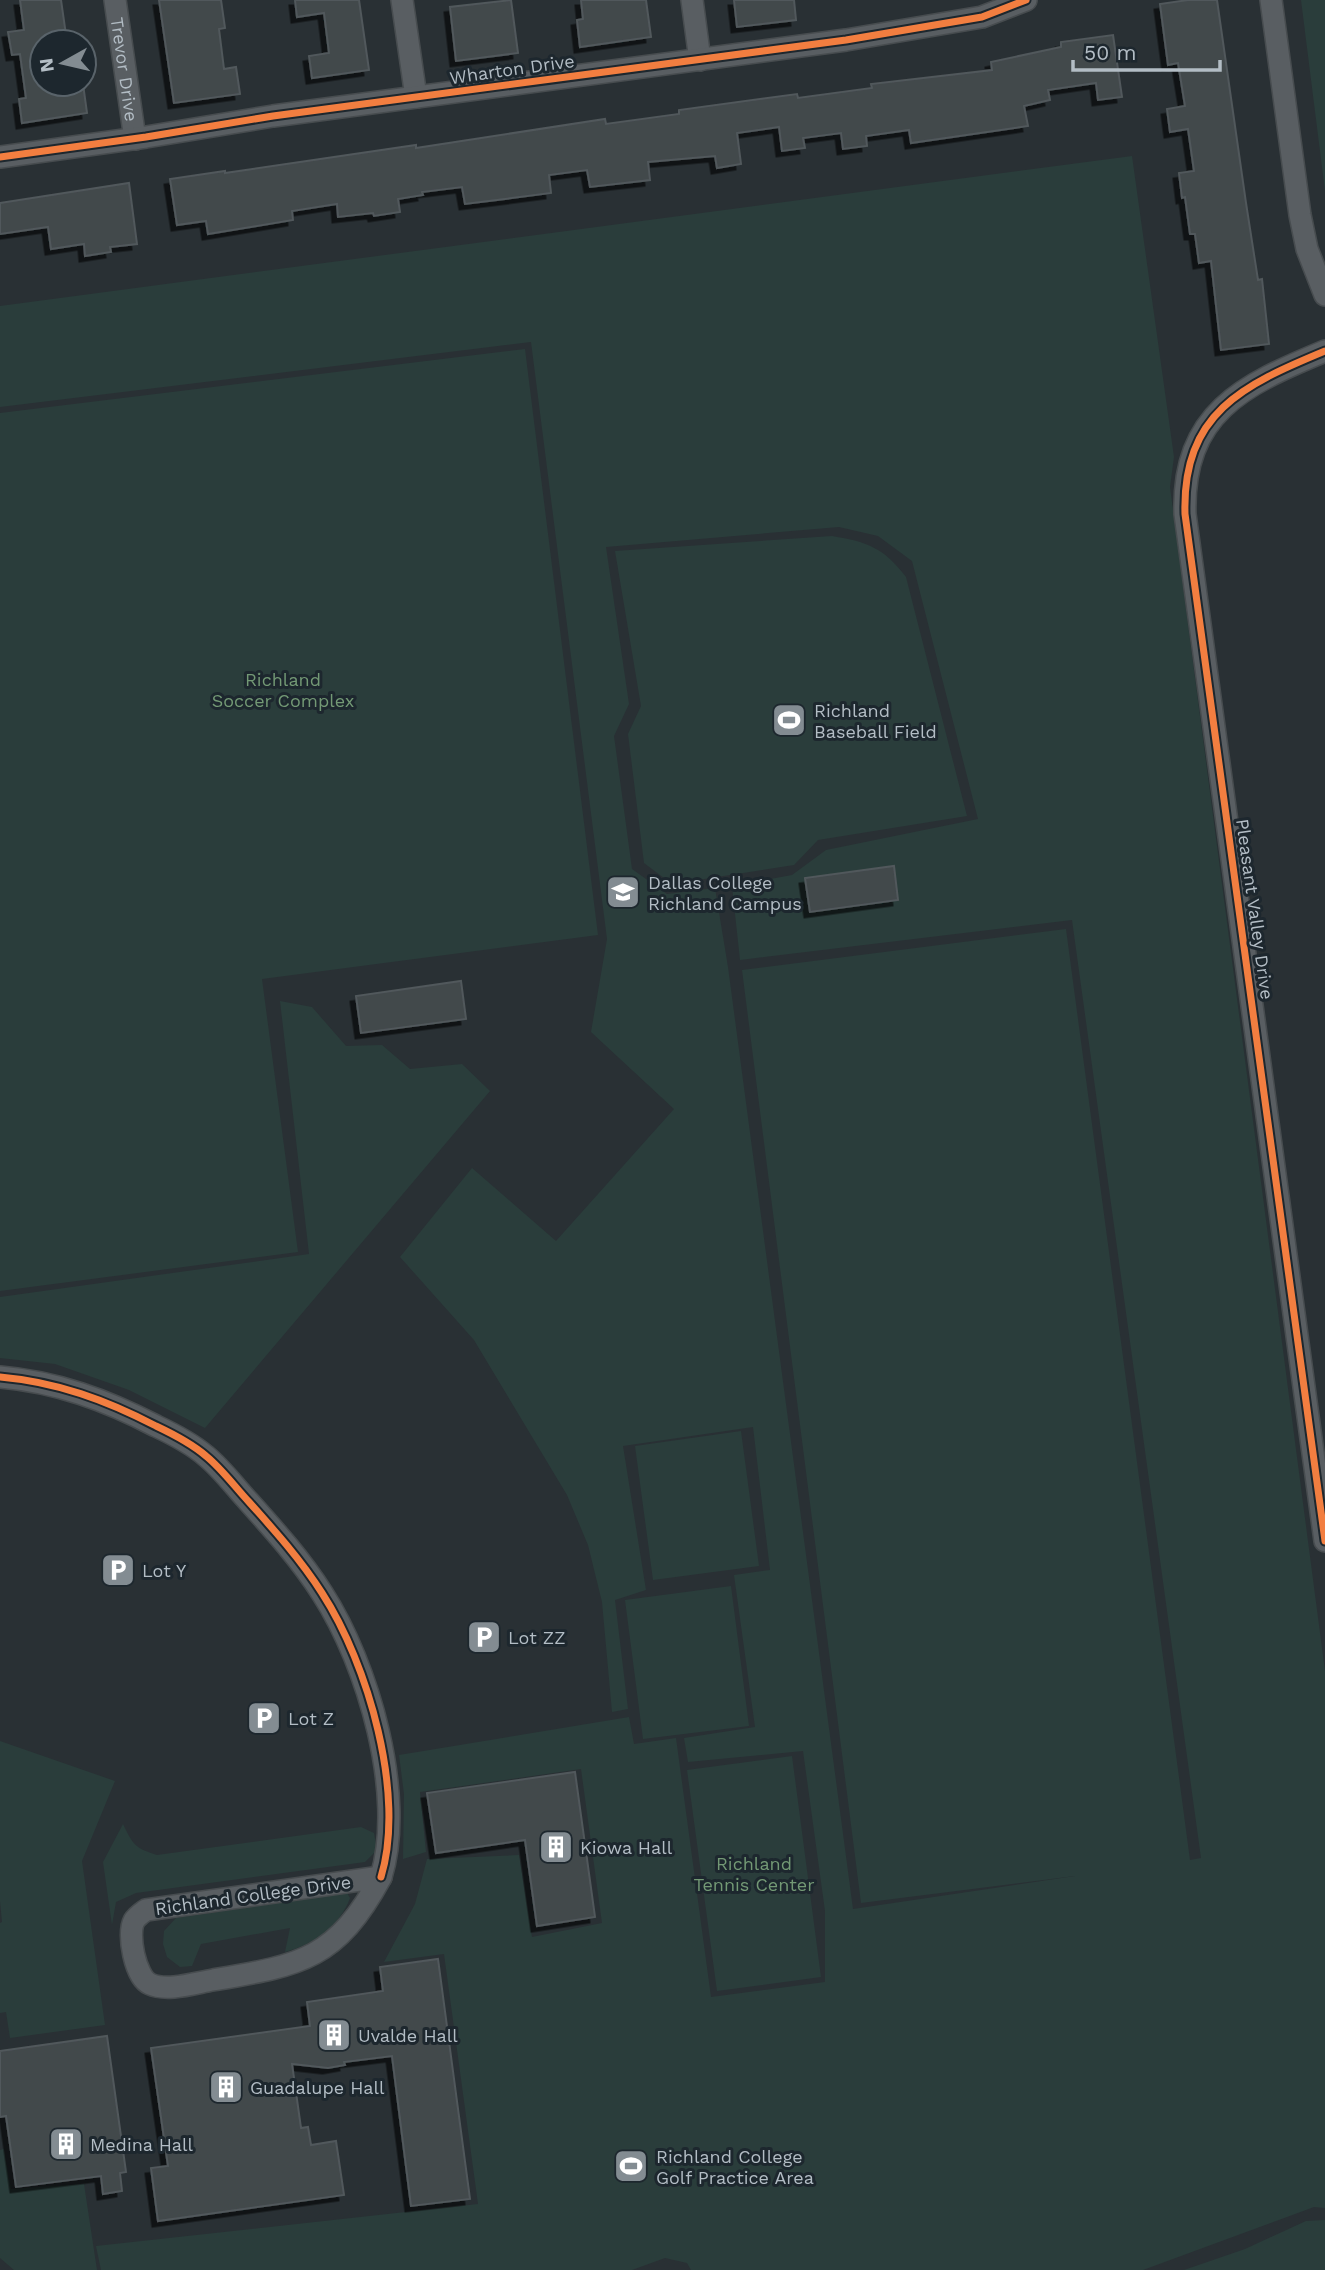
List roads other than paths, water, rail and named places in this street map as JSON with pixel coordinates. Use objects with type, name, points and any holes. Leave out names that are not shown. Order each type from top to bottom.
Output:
[{"type":"street","name":"Trevor Drive","points":[[115,0],[135,139]]},
{"type":"street","points":[[402,0],[416,97]]},
{"type":"street","points":[[692,0],[700,60]]},
{"type":"street","name":"Wharton Drive","points":[[0,157],[135,139],[273,116],[846,40],[1026,0]]},
{"type":"street","points":[[1271,0],[1300,215],[1307,249],[1325,295]]},
{"type":"street","name":"Pleasant Valley Drive","points":[[1325,351],[1271,374],[1241,392],[1209,420],[1188,467],[1185,492],[1185,514],[1325,1541]]},
{"type":"street","name":"Richland College Drive","points":[[0,1377],[69,1388],[117,1405],[176,1436],[205,1455],[283,1539],[323,1594],[351,1648],[367,1691],[381,1746],[390,1810],[388,1855],[382,1877],[356,1919],[340,1936],[311,1956],[288,1966],[172,1986],[150,1984],[141,1978],[136,1968],[132,1933],[133,1923],[146,1910],[382,1877]]},
{"type":"place","name":"Richland Baseball Field","points":[[789,720]]},
{"type":"place","name":"Dallas College Richland Campus","points":[[623,892]]},
{"type":"place","name":"Lot Y","points":[[118,1570]]},
{"type":"place","name":"Lot ZZ","points":[[484,1637]]},
{"type":"place","name":"Lot Z","points":[[264,1718]]},
{"type":"place","name":"Kiowa Hall","points":[[556,1847]]},
{"type":"place","name":"Uvalde Hall","points":[[334,2035]]},
{"type":"place","name":"Guadalupe Hall","points":[[226,2087]]},
{"type":"place","name":"Medina Hall","points":[[66,2144]]},
{"type":"place","name":"Richland College Golf Practice Area","points":[[631,2166]]},
{"type":"park label","name":"Richland Soccer Complex","points":[[283,689]]},
{"type":"park label","name":"Richland Tennis Center","points":[[754,1874]]}]
